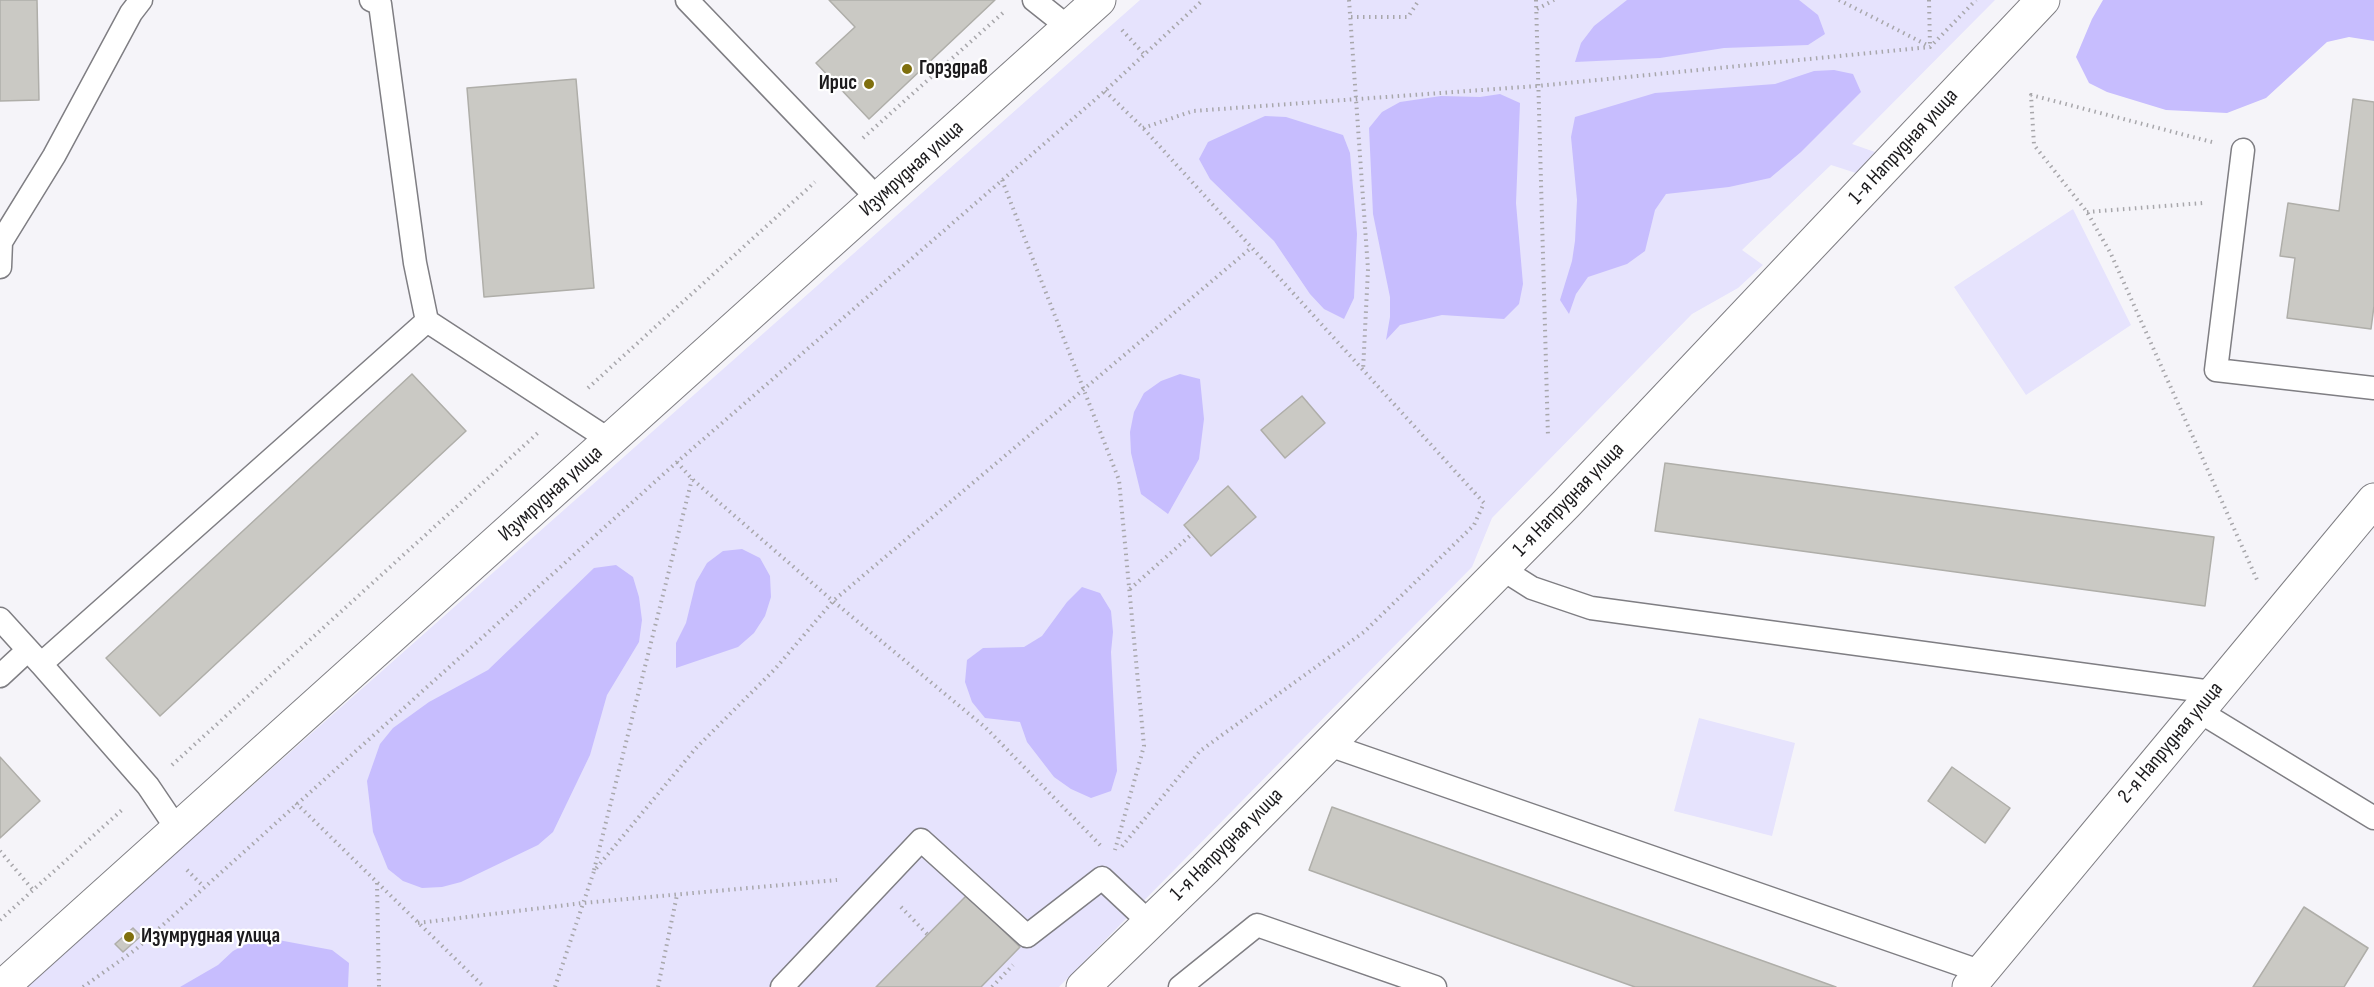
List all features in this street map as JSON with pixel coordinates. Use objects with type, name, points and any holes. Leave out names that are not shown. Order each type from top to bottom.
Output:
[{"type":"street","name":"Изумрудная улица","points":[[2,987],[1099,0]]},
{"type":"street","name":"1-я Напрудная улица","points":[[1083,987],[1502,569],[2043,0]]},
{"type":"street","name":"2-я Напрудная улица","points":[[1975,979],[2274,619],[2369,515]]},
{"type":"lane","points":[[0,267],[1,242],[54,156],[130,13],[141,0]]},
{"type":"lane","points":[[687,0],[878,199]]},
{"type":"lane","points":[[1034,0],[1068,27]]},
{"type":"lane","points":[[382,1],[415,263],[428,321],[611,441]]},
{"type":"lane","points":[[2243,150],[2216,370],[2374,388]]},
{"type":"lane","points":[[0,676],[34,657],[428,321]]},
{"type":"lane","points":[[1502,569],[1532,588],[1591,608],[2205,701],[2374,818]]},
{"type":"lane","points":[[0,619],[148,786],[177,829]]},
{"type":"lane","points":[[1329,744],[1975,979]]},
{"type":"lane","points":[[782,987],[921,840],[1027,936],[1102,878],[1149,922]]},
{"type":"lane","points":[[1180,987],[1257,925],[1435,987]]},
{"type":"path","points":[[83,987],[135,950],[677,462],[1105,91],[1203,0]]},
{"type":"path","points":[[1349,0],[1368,269],[1363,372]]},
{"type":"path","points":[[1350,16],[1408,16],[1419,0]]},
{"type":"path","points":[[1536,0],[1548,437]]},
{"type":"path","points":[[1537,9],[1554,0]]},
{"type":"path","points":[[1839,0],[1930,47]]},
{"type":"path","points":[[1929,0],[1930,47]]},
{"type":"path","points":[[1143,128],[1193,111],[1537,86],[1930,47],[1976,0]]},
{"type":"path","points":[[0,920],[1008,8]]},
{"type":"path","points":[[1002,180],[1119,480],[1144,746],[1113,858],[1200,751],[1364,632],[1474,525],[1484,503],[1143,128],[1105,91]]},
{"type":"path","points":[[2243,150],[2031,94],[2034,145],[2087,212],[2110,254],[2274,619]]},
{"type":"path","points":[[2087,212],[2237,201]]},
{"type":"path","points":[[594,871],[696,748],[775,669],[833,601],[1251,248]]},
{"type":"path","points":[[677,462],[692,479],[833,601],[986,728],[1105,850]]},
{"type":"path","points":[[555,987],[594,871],[692,479]]},
{"type":"path","points":[[1129,589],[1192,534]]},
{"type":"path","points":[[296,803],[484,987]]},
{"type":"path","points":[[0,851],[33,890]]},
{"type":"path","points":[[418,923],[583,903],[834,881],[861,872],[879,885],[928,934]]},
{"type":"path","points":[[376,882],[379,987]]},
{"type":"path","points":[[658,987],[677,895]]},
{"type":"shaded area","points":[[1140,0],[1995,0],[1852,144],[1875,152],[1856,173],[1831,165],[1742,250],[1763,265],[1738,288],[1692,314],[1492,518],[1472,567],[1059,987],[25,987]]},
{"type":"shaded area","points":[[1627,0],[1799,0],[1818,15],[1825,34],[1808,45],[1724,48],[1660,58],[1575,62],[1581,43],[1594,26]]},
{"type":"shaded area","points":[[2103,0],[2374,0],[2374,41],[2349,37],[2327,42],[2266,98],[2227,113],[2166,110],[2107,92],[2089,83],[2076,57],[2092,19]]},
{"type":"shaded area","points":[[1834,70],[1853,74],[1861,92],[1801,152],[1770,178],[1729,187],[1666,194],[1655,210],[1645,251],[1627,264],[1588,277],[1576,294],[1569,314],[1560,300],[1572,261],[1575,241],[1577,200],[1571,137],[1575,117],[1655,93],[1775,84],[1814,71]]},
{"type":"shaded area","points":[[1500,94],[1520,103],[1516,203],[1523,284],[1519,304],[1504,319],[1442,315],[1400,325],[1386,340],[1390,317],[1390,297],[1373,214],[1369,128],[1382,112],[1400,102],[1441,96],[1480,97]]},
{"type":"shaded area","points":[[1265,116],[1286,117],[1343,135],[1350,153],[1357,234],[1354,298],[1344,319],[1324,309],[1310,294],[1274,241],[1210,179],[1199,159],[1208,142]]},
{"type":"shaded area","points":[[2073,209],[2131,325],[2026,395],[1954,287]]},
{"type":"shaded area","points":[[1180,374],[1200,379],[1204,419],[1199,459],[1168,514],[1141,494],[1131,453],[1130,432],[1134,412],[1144,393],[1161,381]]},
{"type":"shaded area","points":[[742,549],[760,558],[770,576],[771,597],[765,616],[754,633],[738,647],[676,668],[676,643],[686,623],[696,582],[707,563],[723,551]]},
{"type":"shaded area","points":[[616,565],[633,577],[639,597],[642,620],[639,642],[607,695],[590,755],[553,832],[538,845],[461,882],[442,887],[422,888],[403,881],[388,869],[373,832],[367,781],[380,744],[393,728],[429,702],[488,670],[594,568]]},
{"type":"shaded area","points":[[1082,587],[1100,593],[1111,611],[1113,632],[1111,652],[1117,771],[1111,791],[1091,798],[1071,789],[1054,777],[1027,742],[1020,722],[985,718],[972,702],[965,682],[967,660],[983,648],[1024,647],[1042,636],[1067,602]]},
{"type":"shaded area","points":[[1699,718],[1795,743],[1772,836],[1674,811]]},
{"type":"shaded area","points":[[273,939],[332,950],[349,963],[348,987],[180,987],[218,965],[233,951],[252,941]]},
{"type":"building","points":[[0,0],[37,0],[39,100],[0,101]]},
{"type":"building","points":[[829,0],[995,0],[869,119],[816,63],[855,27]]},
{"type":"building","points":[[576,79],[594,288],[484,297],[467,88]]},
{"type":"building","points":[[2353,99],[2374,102],[2374,306],[2371,329],[2287,318],[2295,258],[2280,256],[2288,203],[2339,211]]},
{"type":"building","points":[[412,374],[466,431],[160,716],[106,658]]},
{"type":"building","points":[[1302,396],[1325,423],[1285,458],[1261,430]]},
{"type":"building","points":[[1665,463],[2214,537],[2205,606],[1655,531]]},
{"type":"building","points":[[1228,486],[1256,517],[1211,556],[1184,525]]},
{"type":"building","points":[[0,757],[40,801],[0,838]]},
{"type":"building","points":[[1952,767],[2010,808],[1985,843],[1928,801]]},
{"type":"building","points":[[1332,807],[1836,987],[1635,987],[1514,944],[1309,870]]},
{"type":"building","points":[[967,895],[1020,947],[981,987],[876,987]]},
{"type":"building","points":[[2304,907],[2368,948],[2344,987],[2253,987]]},
{"type":"building","points":[[133,928],[141,936],[123,952],[115,944]]},
{"type":"place","name":"Горздрав","points":[[907,69]]},
{"type":"place","name":"Ирис","points":[[869,84]]},
{"type":"place","name":"Изумрудная улица","points":[[129,937]]}]
